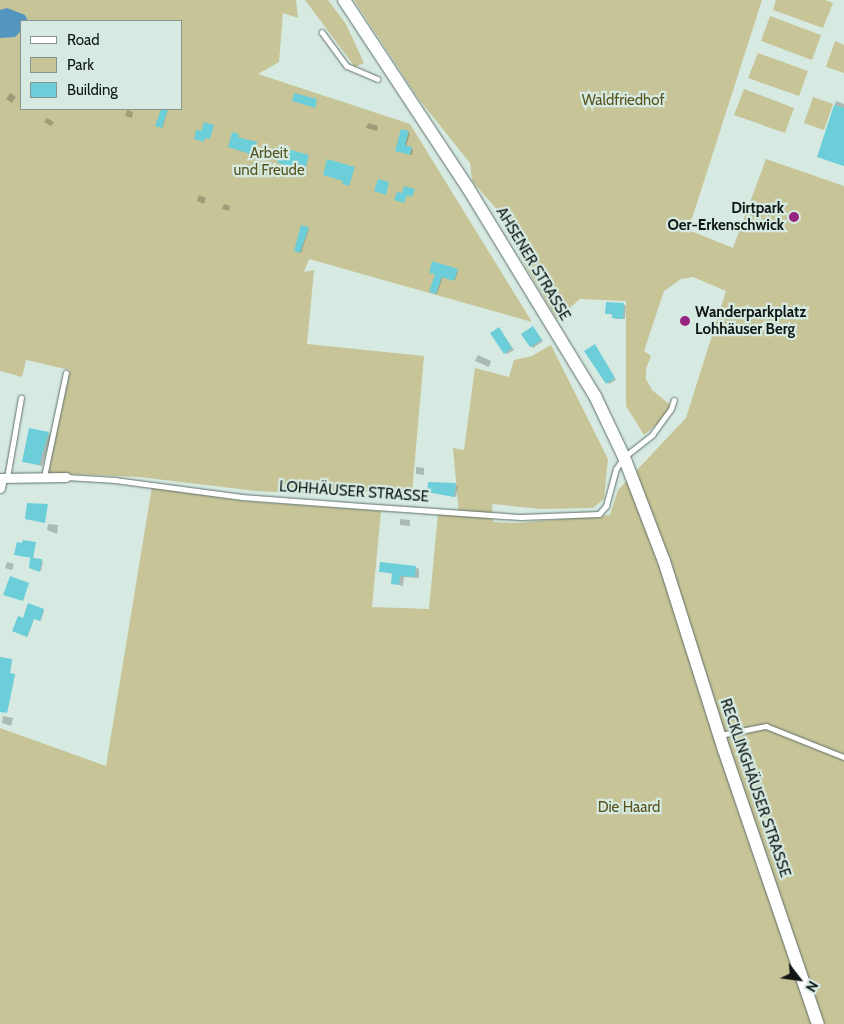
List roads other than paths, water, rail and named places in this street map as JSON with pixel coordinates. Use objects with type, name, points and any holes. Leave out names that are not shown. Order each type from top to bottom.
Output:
[{"type":"main road","name":"AHSENER STRASSE","points":[[344,0],[473,196],[595,396],[624,457],[664,561]]},
{"type":"main road","name":"RECKLINGHÄUSER STRASSE","points":[[664,561],[720,735],[818,1024]]},
{"type":"street","name":"LOHHÄUSER STRASSE","points":[[3,478],[66,477]]},
{"type":"street","points":[[0,488],[3,478]]},
{"type":"lane","points":[[322,32],[347,66],[377,79]]},
{"type":"lane","points":[[44,477],[66,373]]},
{"type":"lane","points":[[3,478],[22,398]]},
{"type":"lane","points":[[624,457],[652,436],[671,409],[674,400]]},
{"type":"lane","name":"LOHHÄUSER STRASSE","points":[[66,477],[115,480],[242,498],[521,517],[599,514],[606,506],[616,469],[624,457]]},
{"type":"lane","points":[[720,735],[766,726],[844,757]]},
{"type":"water","points":[[7,8],[25,15],[28,20],[20,20],[20,32],[15,37],[0,38],[0,10]]},
{"type":"place","name":"Dirtpark Oer-Erkenschwick","points":[[794,217]]},
{"type":"place","name":"Wanderparkplatz Lohhäuser Berg","points":[[685,321]]},
{"type":"park label","name":"Waldfriedhof","points":[[623,101]]},
{"type":"park label","name":"Arbeit und Freude","points":[[269,162]]},
{"type":"park label","name":"Die Haard","points":[[629,808]]}]
